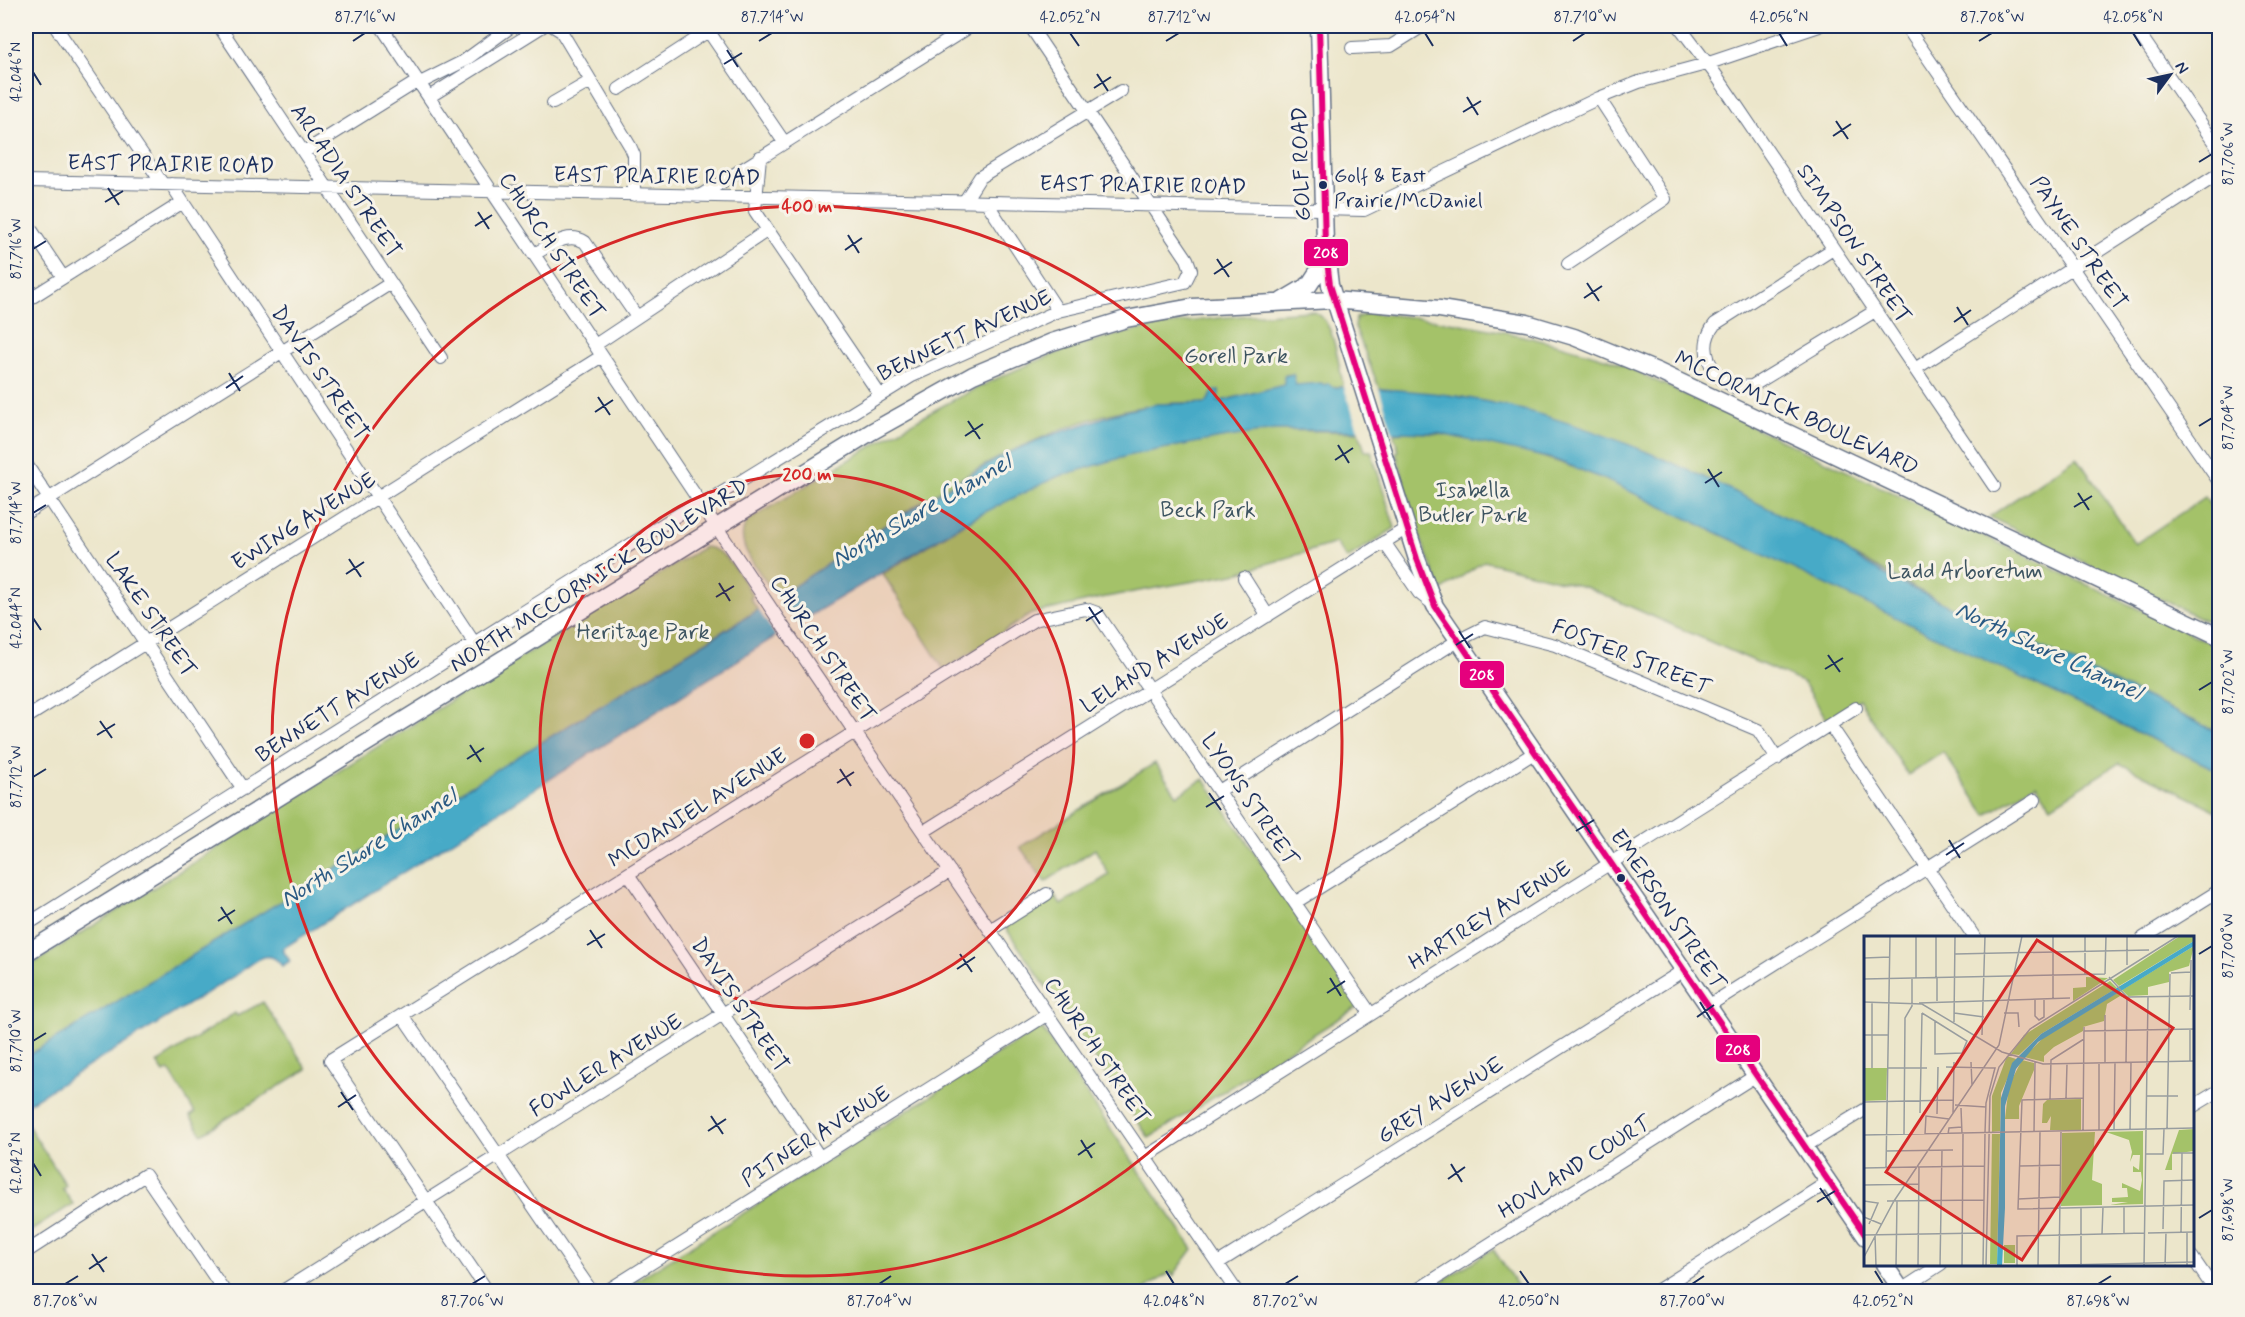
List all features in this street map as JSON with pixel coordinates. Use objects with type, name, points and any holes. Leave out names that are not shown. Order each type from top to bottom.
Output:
[{"type":"main road","name":"GOLF ROAD","points":[[1319,26],[1326,260],[1333,300]]},
{"type":"main road","points":[[1279,302],[1309,285],[1326,260]]},
{"type":"main road","name":"NORTH MCCORMICK BOULEVARD","points":[[26,953],[871,432],[973,375],[1052,342],[1126,319],[1214,305],[1333,300]]},
{"type":"main road","name":"EMERSON STREET","points":[[1333,300],[1407,528],[1435,606],[1864,1235]]},
{"type":"main road","name":"MCCORMICK BOULEVARD","points":[[1333,300],[1440,309],[1527,323],[1574,337],[1659,372],[2220,637]]},
{"type":"main road","points":[[1885,1266],[1901,1291]]},
{"type":"street","name":"DAVIS STREET","points":[[55,26],[167,184],[183,202],[475,644]]},
{"type":"street","name":"ARCADIA STREET","points":[[219,26],[441,358]]},
{"type":"street","points":[[383,29],[398,26]]},
{"type":"street","points":[[304,152],[419,82],[464,61],[512,26]]},
{"type":"street","points":[[429,97],[541,26]]},
{"type":"street","points":[[553,26],[561,31],[634,155],[634,195]]},
{"type":"street","points":[[698,197],[971,26]]},
{"type":"street","points":[[1030,26],[1152,206]]},
{"type":"street","points":[[1352,48],[1391,46],[1423,26]]},
{"type":"street","name":"SIMPSON STREET","points":[[1679,26],[1994,486]]},
{"type":"street","points":[[1324,208],[1364,210],[1599,98],[1639,82],[1706,64],[1819,26]]},
{"type":"street","name":"PAYNE STREET","points":[[1906,26],[2219,481]]},
{"type":"street","points":[[2134,26],[2220,152]]},
{"type":"street","points":[[619,89],[710,27],[784,142]]},
{"type":"street","name":"CHURCH STREET","points":[[383,29],[855,733],[1237,1292]]},
{"type":"street","points":[[554,103],[591,81]]},
{"type":"street","points":[[964,202],[980,177],[1121,91]]},
{"type":"street","points":[[1568,264],[1665,199],[1599,98]]},
{"type":"street","points":[[760,157],[755,211],[879,395]]},
{"type":"street","points":[[1915,369],[2220,173]]},
{"type":"street","name":"EAST PRAIRIE ROAD","points":[[26,181],[698,197],[1324,208]]},
{"type":"street","points":[[26,301],[183,202]]},
{"type":"street","points":[[987,203],[1058,311]]},
{"type":"street","name":"BENNETT AVENUE","points":[[26,925],[701,503],[912,376],[1058,311],[1185,282],[1191,270],[1187,259],[1152,206]]},
{"type":"street","points":[[26,222],[63,277]]},
{"type":"street","points":[[594,345],[768,230]]},
{"type":"street","points":[[534,254],[565,238],[577,237],[585,242],[637,317]]},
{"type":"street","points":[[1833,249],[1715,324],[1709,331],[1706,346],[1713,371],[1735,387],[1752,386],[1875,311]]},
{"type":"street","points":[[26,513],[391,283]]},
{"type":"street","name":"EWING AVENUE","points":[[26,718],[602,356]]},
{"type":"street","name":"LAKE STREET","points":[[26,464],[243,789]]},
{"type":"street","name":"LELAND AVENUE","points":[[923,832],[1407,528]]},
{"type":"street","name":"EMERSON STREET","points":[[1384,542],[1419,593],[1435,606]]},
{"type":"street","points":[[1244,578],[1268,616]]},
{"type":"street","name":"MCDANIEL AVENUE","points":[[426,1201],[330,1060],[1034,620],[1086,609],[1093,610]]},
{"type":"street","name":"LYONS STREET","points":[[1093,610],[1151,689],[1370,1013]]},
{"type":"street","name":"FOSTER STREET","points":[[1219,791],[1457,641],[1485,627],[1555,645],[1758,730],[1777,759]]},
{"type":"street","name":"HARTREY AVENUE","points":[[1145,1157],[1856,708]]},
{"type":"street","points":[[1830,725],[1974,936]]},
{"type":"street","points":[[1296,902],[1534,753]]},
{"type":"street","points":[[1708,1006],[2035,800]]},
{"type":"street","name":"FOWLER AVENUE","points":[[281,1292],[950,871]]},
{"type":"street","name":"DAVIS STREET","points":[[628,874],[819,1156]]},
{"type":"street","points":[[2146,936],[2220,890]]},
{"type":"street","points":[[990,930],[1047,894]]},
{"type":"street","name":"GREY AVENUE","points":[[1218,1263],[1684,970]]},
{"type":"street","name":"PITNER AVENUE","points":[[605,1292],[1048,1014]]},
{"type":"street","points":[[402,1015],[592,1292]]},
{"type":"street","name":"HOVLAND COURT","points":[[1414,1292],[1755,1076]]},
{"type":"street","points":[[2194,1106],[2220,1090]]},
{"type":"street","points":[[1804,1147],[1864,1110]]},
{"type":"street","points":[[26,1252],[145,1175],[225,1292]]},
{"type":"street","points":[[1655,1292],[1828,1182]]},
{"type":"street","points":[[426,1201],[488,1292]]},
{"type":"street","points":[[2194,1259],[2216,1292]]},
{"type":"street","points":[[1901,1291],[1938,1266]]},
{"type":"green space","name":"Gorell Park","points":[[1310,311],[1319,314],[1331,332],[1344,387],[1295,385],[1293,374],[1285,375],[1284,385],[1217,402],[1219,392],[1206,403],[1150,405],[1094,418],[1037,439],[981,467],[927,499],[779,597],[771,584],[768,585],[747,553],[742,536],[749,520],[923,416],[1014,371],[1061,352],[1133,331],[1209,319]]},
{"type":"green space","name":"Ladd Arboretum","points":[[1368,313],[1462,324],[1554,343],[1614,361],[2219,647],[2219,733],[1967,611],[1955,609],[1729,489],[1635,448],[1587,430],[1505,406],[1455,396],[1397,392],[1379,388],[1355,327],[1356,318]]},
{"type":"green space","name":"Beck Park","points":[[1274,430],[1359,432],[1365,451],[1371,451],[1395,528],[1347,559],[1336,543],[1234,574],[1106,597],[1031,614],[944,670],[883,574],[989,510],[1032,488],[1081,468],[1135,453]]},
{"type":"green space","name":"Isabella Butler Park","points":[[1410,432],[1460,437],[1509,447],[1604,479],[2219,771],[2219,812],[2119,763],[2051,806],[2036,784],[1986,815],[1943,752],[1908,775],[1859,699],[1827,720],[1804,683],[1588,588],[1484,561],[1441,591],[1417,529],[1396,452],[1399,451],[1393,433]]},
{"type":"green space","points":[[2077,457],[2135,544],[2205,497],[2219,519],[2219,627],[1989,517]]},
{"type":"green space","name":"Heritage Park","points":[[704,547],[720,552],[733,565],[753,596],[750,598],[758,610],[26,1057],[26,968],[493,674]]},
{"type":"green space","points":[[1155,763],[1177,795],[1204,779],[1359,1006],[1149,1138],[1005,927],[1054,895],[1061,905],[1109,875],[1095,849],[1045,882],[1020,847]]},
{"type":"green space","points":[[263,1002],[307,1069],[202,1134],[190,1116],[195,1113],[169,1070],[164,1073],[157,1063],[235,1013],[237,1016]]},
{"type":"green space","points":[[1041,1027],[1193,1249],[1173,1276],[1171,1272],[1140,1292],[619,1291]]},
{"type":"green space","points":[[27,1124],[66,1185],[62,1188],[73,1204],[26,1234]]},
{"type":"green space","points":[[1493,1249],[1521,1291],[1426,1291]]},
{"type":"water","name":"North Shore Channel","points":[[1293,374],[1296,385],[1321,383],[1325,385],[1328,383],[1333,387],[1425,392],[1505,405],[1601,434],[1649,453],[1742,495],[1836,543],[1866,564],[1899,582],[1955,609],[1967,611],[2219,733],[2219,771],[1604,479],[1553,459],[1437,433],[1274,430],[1131,455],[1056,477],[973,518],[776,636],[282,949],[290,961],[282,966],[272,957],[260,958],[26,1105],[26,1057],[758,610],[895,519],[1008,453],[1046,437],[1121,412],[1157,404],[1206,403],[1214,391],[1219,391],[1218,402],[1284,385],[1284,376]]},
{"type":"pier","points":[[1343,384],[1378,385],[1394,436],[1360,435]]},
{"type":"pier","points":[[778,594],[799,626],[778,639],[757,608]]},
{"type":"transit line","name":"208","points":[[1319,26],[1325,244],[1330,285],[1417,559],[1435,606],[1864,1233]]},
{"type":"place","name":"Golf & East Prairie/McDaniel","points":[[1323,185]]}]
